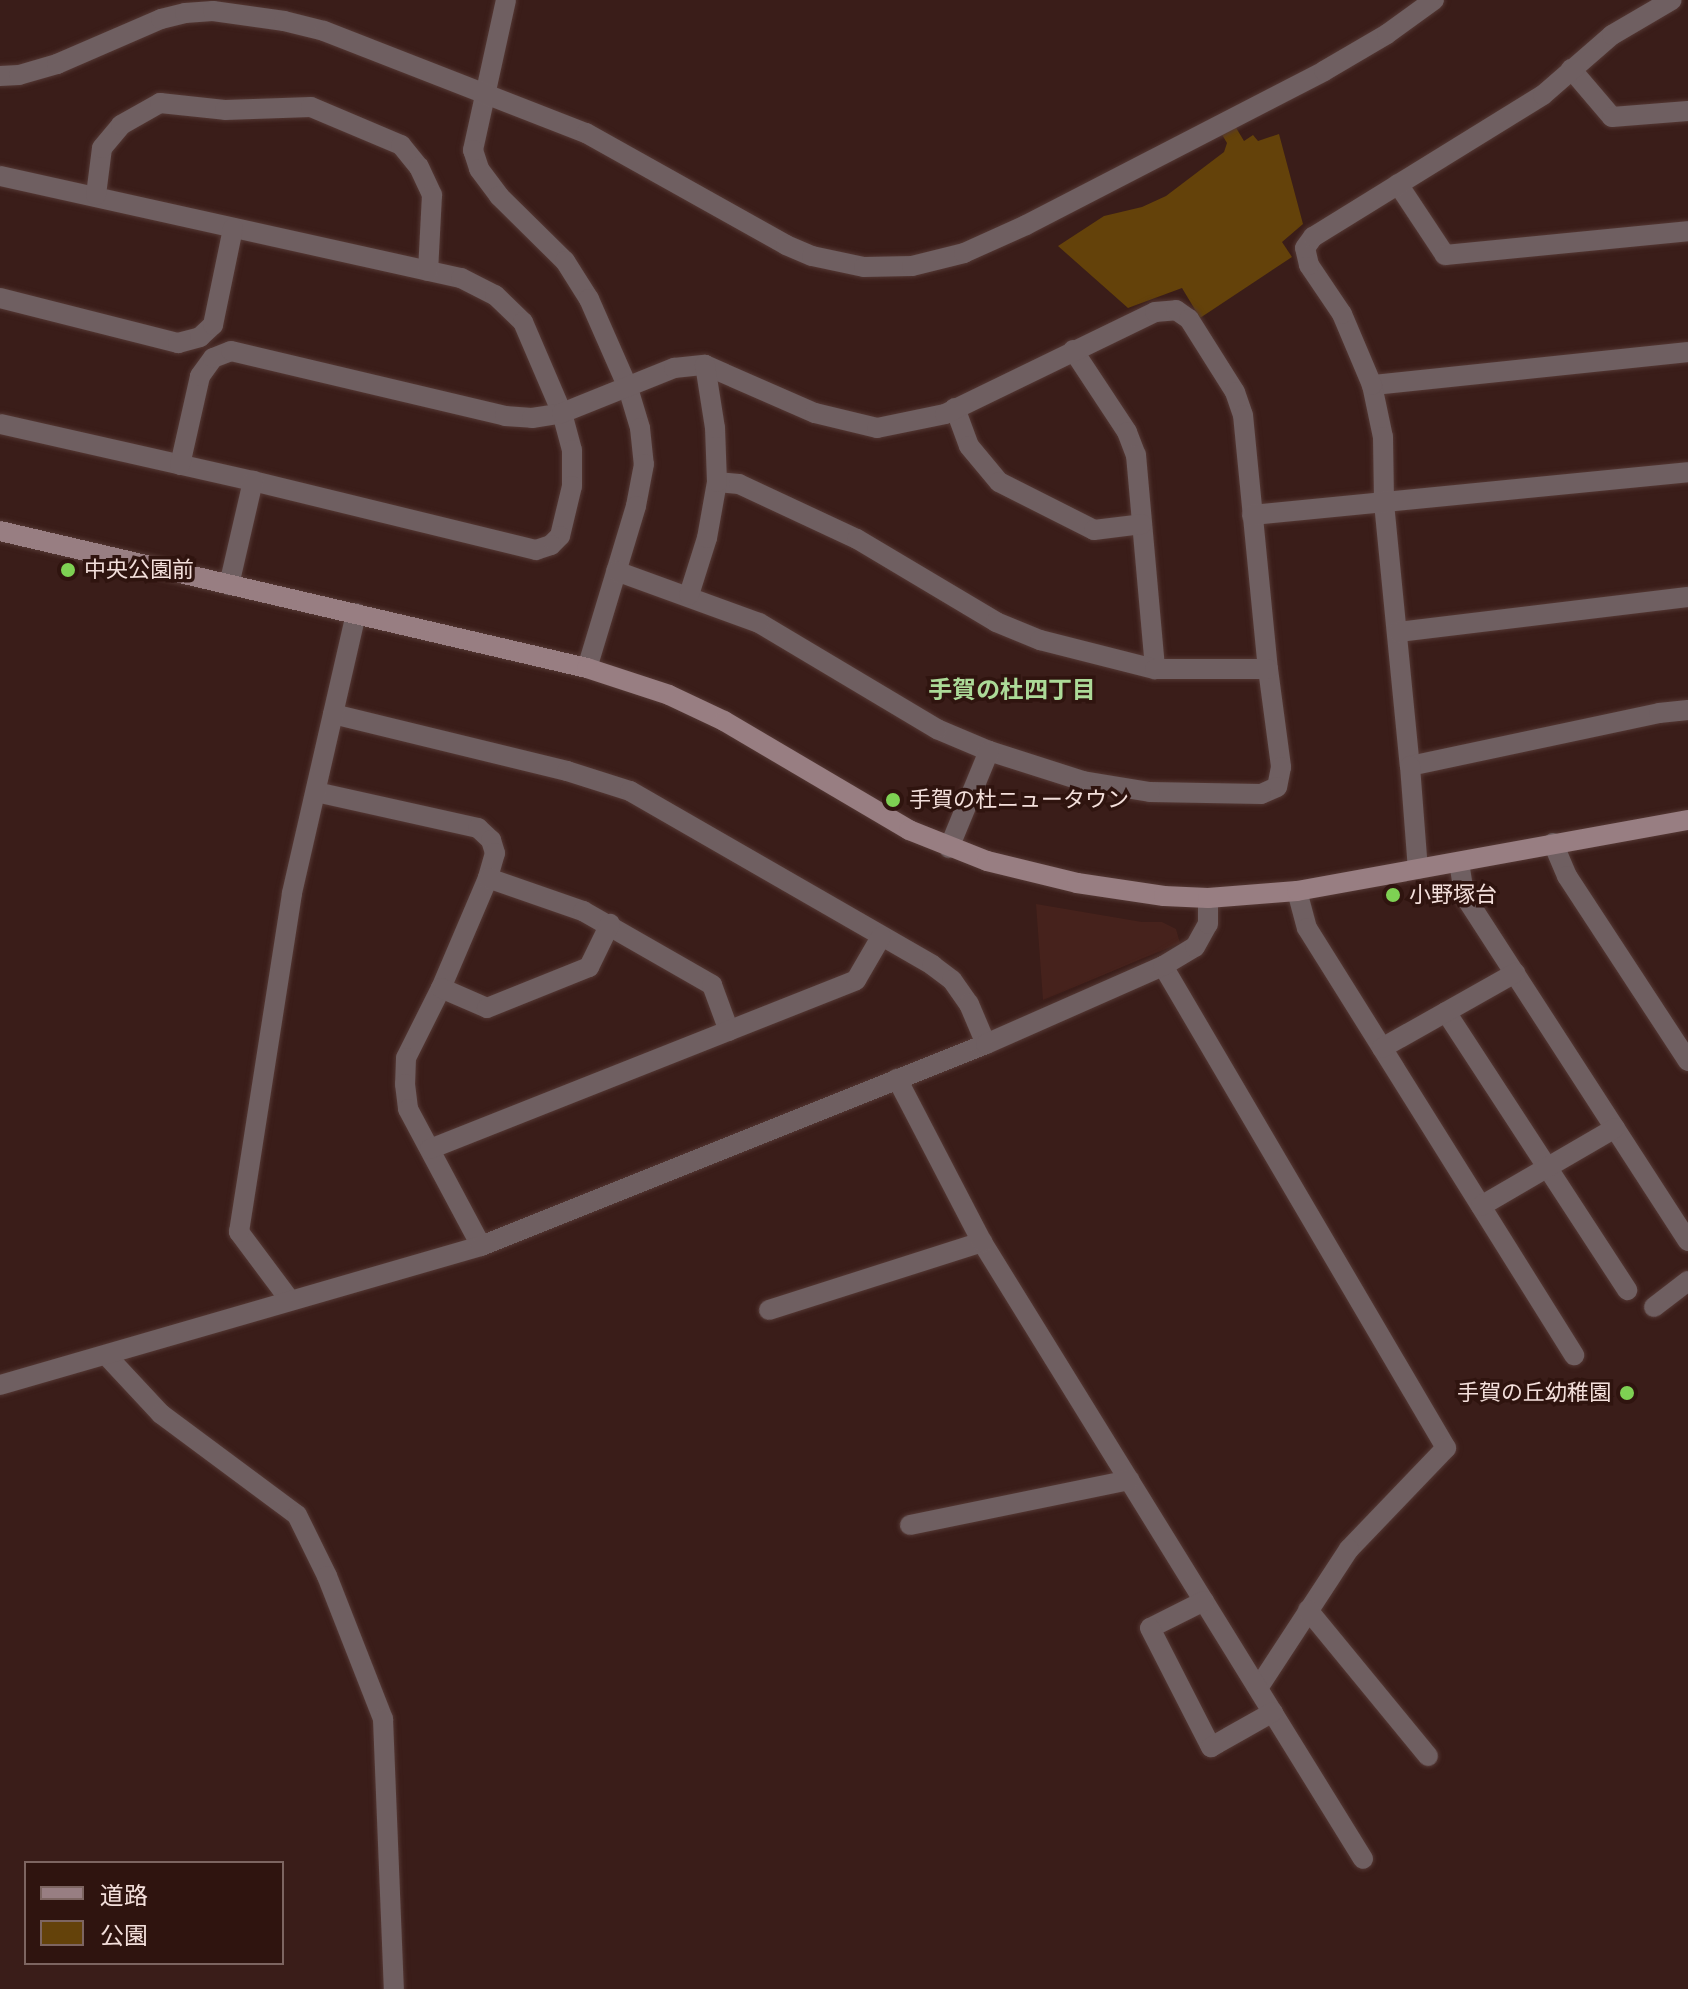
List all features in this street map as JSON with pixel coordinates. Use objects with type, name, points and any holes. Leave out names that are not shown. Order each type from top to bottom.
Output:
[{"type":"street","points":[[506,0],[473,150],[479,169],[499,196],[565,261],[589,299],[628,388],[640,428],[644,464],[636,506],[587,668]]},
{"type":"street","points":[[0,76],[19,75],[57,64],[161,19],[213,11],[284,21],[324,31],[586,133],[786,245],[836,263],[864,267],[912,266],[964,253],[1026,225],[1324,71],[1387,34],[1434,0]]},
{"type":"street","points":[[1418,869],[1384,503],[1383,437],[1372,385],[1348,326],[1309,265],[1305,248],[1313,237],[1543,95],[1612,35],[1672,0]]},
{"type":"street","points":[[1571,69],[1612,117],[1688,111]]},
{"type":"street","points":[[96,195],[102,148],[121,125],[160,103],[225,110],[311,107],[401,145],[419,167],[432,195],[428,271]]},
{"type":"street","points":[[0,176],[461,278],[495,295],[523,322],[562,413],[572,450],[572,486],[560,536],[551,545],[536,550],[253,481],[0,424]]},
{"type":"street","points":[[1398,184],[1445,255],[1688,231]]},
{"type":"street","points":[[0,298],[178,343],[200,337],[213,325],[233,228]]},
{"type":"street","points":[[180,465],[200,376],[213,358],[231,351],[505,416],[532,418],[562,413],[674,368],[705,365],[815,413],[877,428],[910,423],[955,408],[1155,312],[1176,310],[1189,319],[1235,392],[1243,415],[1268,669],[1281,767],[1277,787],[1261,794],[1150,792],[1083,781],[989,751],[937,729],[759,623],[616,571]]},
{"type":"street","points":[[1073,350],[1127,432],[1136,455],[1155,669]]},
{"type":"street","points":[[1372,385],[1688,352]]},
{"type":"street","points":[[689,595],[707,538],[717,482],[715,428],[705,365]]},
{"type":"street","points":[[955,408],[969,446],[999,482],[1094,530],[1142,524]]},
{"type":"street","points":[[1252,515],[1688,472]]},
{"type":"street","points":[[229,585],[253,481]]},
{"type":"street","points":[[717,482],[739,484],[857,539],[996,622],[1040,640],[1155,669],[1268,669]]},
{"type":"street","points":[[0,531],[587,668],[669,695],[724,721],[879,813],[949,848],[1023,872],[1077,883],[1164,896],[1208,898],[1297,891],[1688,820]]},
{"type":"street","points":[[1398,632],[1688,597]]},
{"type":"street","points":[[289,1299],[239,1232],[292,893],[356,613]]},
{"type":"street","points":[[1410,766],[1659,713],[1688,710]]},
{"type":"street","points":[[333,714],[567,771],[630,791],[952,980],[969,1004],[986,1044]]},
{"type":"street","points":[[949,848],[989,751]]},
{"type":"street","points":[[316,792],[478,828],[491,840],[495,853],[488,878],[441,988],[406,1058],[408,1109],[481,1246]]},
{"type":"street","points":[[1553,843],[1567,876],[1688,1061]]},
{"type":"street","points":[[1459,862],[1464,895],[1688,1241]]},
{"type":"street","points":[[488,878],[554,900],[610,924],[712,985],[729,1031]]},
{"type":"street","points":[[1297,891],[1307,928],[1574,1355]]},
{"type":"street","points":[[0,1385],[481,1246],[986,1044],[1163,966],[1204,937],[1208,924],[1208,898]]},
{"type":"street","points":[[441,988],[487,1008],[589,967],[610,924]]},
{"type":"street","points":[[430,1149],[856,980],[881,937]]},
{"type":"street","points":[[1163,966],[1446,1448],[1349,1549],[1258,1688]]},
{"type":"street","points":[[1382,1048],[1515,973]]},
{"type":"street","points":[[1446,1012],[1627,1290]]},
{"type":"street","points":[[897,1079],[982,1242],[1363,1859]]},
{"type":"street","points":[[1481,1206],[1615,1128]]},
{"type":"street","points":[[769,1310],[982,1242]]},
{"type":"street","points":[[1654,1307],[1688,1281]]},
{"type":"street","points":[[106,1355],[161,1414],[297,1515],[327,1576],[383,1719],[394,1989]]},
{"type":"street","points":[[910,1525],[1129,1480]]},
{"type":"street","points":[[1204,1601],[1150,1628],[1211,1747],[1273,1712]]},
{"type":"street","points":[[1308,1610],[1428,1756]]},
{"type":"shaded area","points":[[1036,904],[1142,922],[1162,922],[1176,929],[1180,943],[1043,1000]]},
{"type":"green space","points":[[1235,126],[1244,141],[1253,135],[1258,141],[1279,134],[1303,224],[1282,242],[1292,257],[1200,318],[1182,288],[1128,308],[1058,246],[1104,216],[1142,207],[1166,196],[1224,152],[1227,143],[1221,133]]},
{"type":"place","name":"中央公園前","points":[[68,570]]},
{"type":"place","name":"手賀の杜ニュータウン","points":[[893,800]]},
{"type":"place","name":"小野塚台","points":[[1393,895]]},
{"type":"place","name":"手賀の丘幼稚園","points":[[1627,1393]]},
{"type":"district","name":"手賀の杜四丁目","points":[[1012,690]]}]
